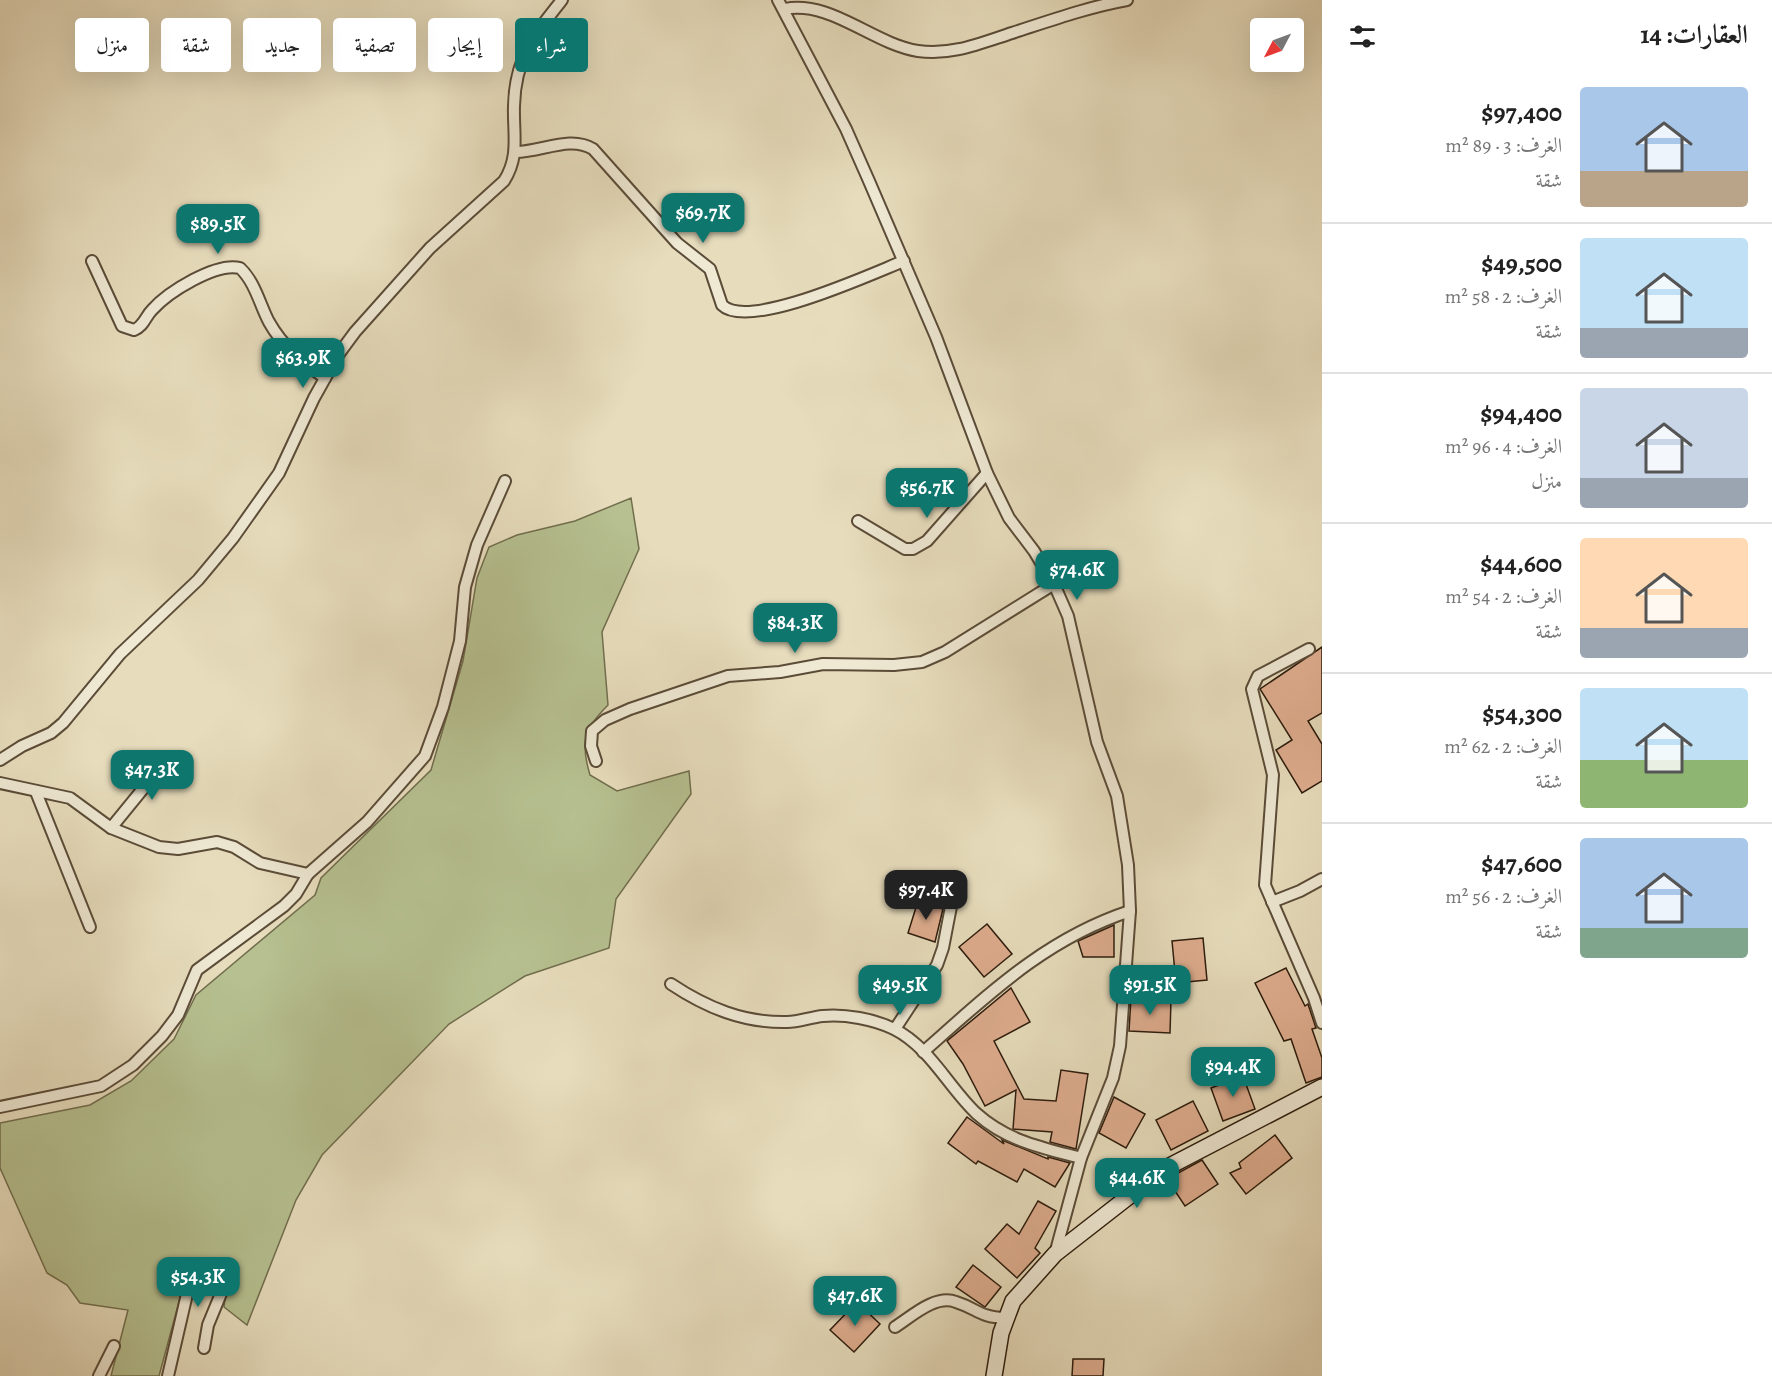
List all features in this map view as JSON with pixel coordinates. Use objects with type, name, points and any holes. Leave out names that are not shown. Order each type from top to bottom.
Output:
[{"type":"street","points":[[0,760],[22,746],[51,733],[63,723],[120,654],[198,580],[233,538],[279,473],[325,378],[355,332],[403,275],[504,181],[512,169],[516,152],[514,106],[524,54],[542,23],[562,0]]},
{"type":"street","points":[[782,4],[816,6],[916,51],[943,51],[961,50],[1044,22],[1127,0]]},
{"type":"street","points":[[782,4],[846,129],[904,261],[936,337],[987,473],[1009,518],[1034,550],[1054,584],[1068,615],[1097,742],[1117,796],[1128,865],[1130,911],[1117,1061],[1081,1158],[1055,1254]]},
{"type":"street","points":[[516,152],[530,152],[576,142],[594,149],[677,243],[710,269],[722,305],[736,313],[791,305],[904,261]]},
{"type":"street","points":[[92,261],[122,326],[134,330],[143,324],[150,312],[163,299],[179,288],[224,268],[240,268],[280,340],[300,361],[325,378]]},
{"type":"street","points":[[858,521],[905,549],[913,549],[927,541],[987,473]]},
{"type":"street","points":[[0,1107],[101,1086],[133,1065],[162,1036],[178,1015],[197,970],[284,906],[296,894],[308,874],[366,822],[425,756],[434,736],[460,641],[465,587],[477,545],[505,481]]},
{"type":"street","points":[[596,761],[591,746],[592,731],[605,720],[630,709],[728,676],[780,672],[824,664],[894,665],[922,662],[945,652],[1054,584]]},
{"type":"street","points":[[1309,649],[1258,676],[1252,688],[1272,775],[1265,885],[1314,998],[1322,1023]]},
{"type":"street","points":[[111,828],[151,779],[174,756]]},
{"type":"street","points":[[0,783],[36,792],[54,792],[70,798],[111,828],[142,842],[170,849],[217,842],[234,848],[260,863],[308,874]]},
{"type":"street","points":[[36,792],[90,927]]},
{"type":"street","points":[[1272,902],[1322,879]]},
{"type":"street","points":[[894,1029],[937,965],[943,948],[954,891]]},
{"type":"street","points":[[923,1052],[998,986],[1064,938],[1130,911]]},
{"type":"street","points":[[671,984],[696,1001],[737,1017],[788,1022],[824,1016],[842,1016],[871,1021],[894,1029],[923,1052],[966,1102],[992,1125],[1024,1143],[1081,1158]]},
{"type":"street","points":[[994,1376],[1005,1318],[1022,1289],[1055,1254],[1164,1169],[1322,1087]]},
{"type":"street","points":[[168,1376],[189,1287],[199,1279],[216,1283],[222,1291],[208,1325],[204,1348]]},
{"type":"street","points":[[895,1327],[920,1311],[946,1300],[958,1302],[980,1315],[1005,1318]]},
{"type":"street","points":[[99,1376],[114,1346]]},
{"type":"green space","points":[[631,498],[639,549],[602,632],[608,705],[594,721],[586,737],[587,764],[590,775],[617,791],[689,771],[691,794],[616,899],[609,948],[525,976],[449,1024],[322,1155],[296,1200],[247,1325],[224,1307],[228,1275],[216,1269],[204,1268],[184,1283],[159,1376],[111,1376],[128,1310],[80,1303],[67,1285],[47,1273],[0,1168],[0,1123],[90,1105],[131,1081],[174,1039],[196,995],[315,895],[321,878],[431,770],[463,661],[477,578],[489,547],[517,535],[575,521]]},
{"type":"building","points":[[1322,647],[1322,713],[1308,721],[1322,744],[1322,781],[1302,793],[1276,750],[1292,740],[1260,689]]},
{"type":"building","points":[[918,901],[943,909],[935,942],[908,933]]},
{"type":"building","points":[[987,924],[1012,954],[984,977],[959,947]]},
{"type":"building","points":[[1114,925],[1114,957],[1083,957],[1078,941]]},
{"type":"building","points":[[1203,938],[1207,980],[1176,983],[1172,941]]},
{"type":"building","points":[[1286,968],[1305,1006],[1308,1004],[1316,1028],[1312,1029],[1322,1058],[1322,1077],[1306,1083],[1291,1039],[1284,1041],[1255,983]]},
{"type":"building","points":[[863,969],[905,969],[904,1001],[864,1001]]},
{"type":"building","points":[[1011,988],[1030,1022],[994,1041],[1024,1099],[1056,1101],[1061,1070],[1088,1074],[1076,1149],[1050,1142],[1052,1132],[1013,1129],[1016,1090],[985,1106],[963,1064],[947,1041]]},
{"type":"building","points":[[1131,998],[1171,1000],[1170,1033],[1129,1031]]},
{"type":"building","points":[[1243,1076],[1255,1109],[1223,1121],[1211,1088]]},
{"type":"building","points":[[1114,1097],[1145,1114],[1126,1148],[1099,1133]]},
{"type":"building","points":[[1193,1101],[1208,1131],[1171,1150],[1156,1120]]},
{"type":"building","points":[[967,1117],[1004,1144],[1002,1140],[1048,1159],[1048,1157],[1070,1163],[1055,1187],[1024,1169],[1017,1182],[978,1161],[976,1164],[948,1143]]},
{"type":"building","points":[[1275,1135],[1292,1158],[1246,1194],[1230,1173],[1241,1168],[1239,1163]]},
{"type":"building","points":[[1202,1160],[1218,1184],[1185,1206],[1167,1179]]},
{"type":"building","points":[[1038,1201],[1056,1211],[1035,1248],[1040,1253],[1017,1278],[985,1249],[1007,1224],[1019,1234]]},
{"type":"building","points":[[973,1265],[1001,1287],[985,1307],[956,1287]]},
{"type":"building","points":[[857,1302],[880,1324],[854,1352],[830,1330]]},
{"type":"building","points":[[1073,1359],[1104,1359],[1103,1376],[1072,1376]]}]
